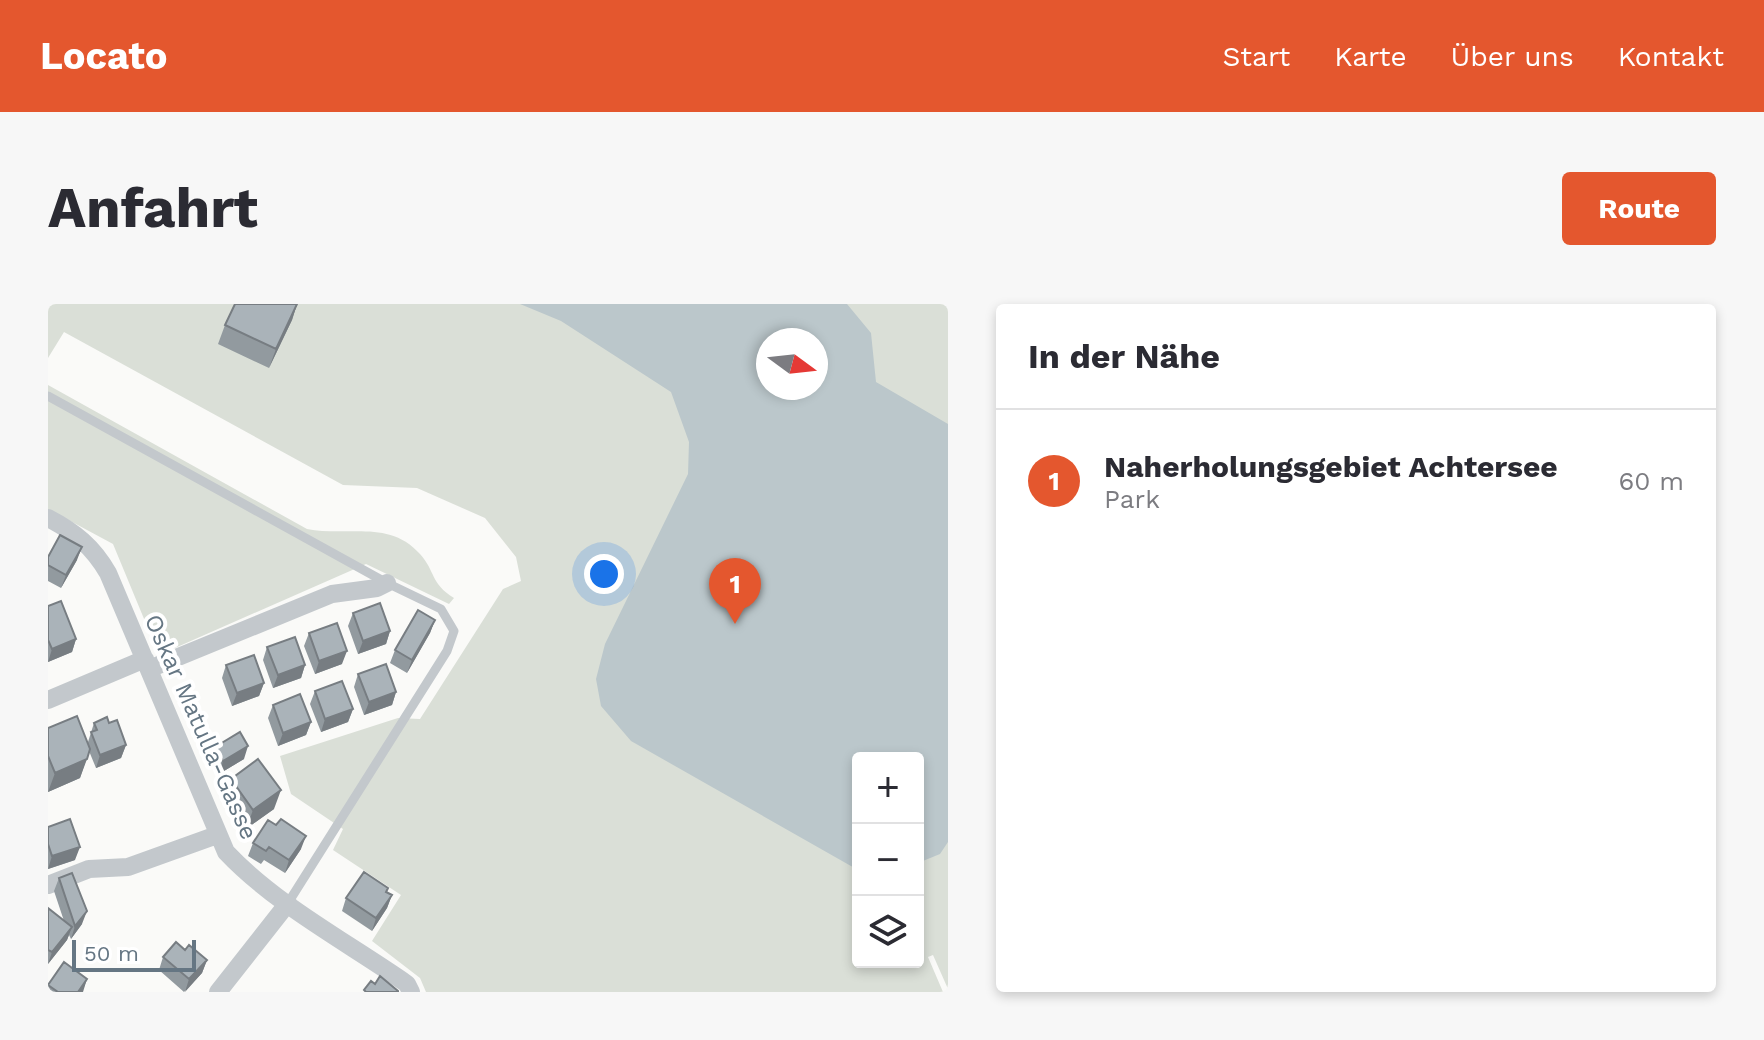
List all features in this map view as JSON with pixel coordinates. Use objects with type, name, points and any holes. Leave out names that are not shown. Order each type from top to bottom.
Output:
[{"type":"street","name":"Oskar Matulla-Gasse","points":[[48,518],[73,531],[96,553],[108,573],[217,835],[242,869],[407,984],[411,992]]},
{"type":"street","points":[[48,700],[332,594],[377,588],[387,583]]},
{"type":"street","points":[[48,885],[89,869],[128,867],[217,835]]},
{"type":"street","points":[[218,992],[288,903]]},
{"type":"lane","points":[[48,396],[387,583],[441,609],[454,631],[447,651],[288,903]]},
{"type":"shaded area","points":[[48,304],[948,304],[948,989],[933,955],[928,957],[943,992],[426,992],[420,978],[372,941],[401,895],[333,850],[343,829],[291,794],[280,756],[398,718],[420,719],[503,589],[521,581],[516,557],[485,518],[417,488],[343,485],[64,332],[48,358]]},
{"type":"shaded area","points":[[520,304],[847,304],[871,333],[876,382],[948,424],[948,842],[940,854],[924,861],[924,752],[852,752],[852,867],[631,741],[601,706],[596,679],[605,644],[688,474],[689,442],[671,392],[561,321]]},
{"type":"shaded area","points":[[48,385],[307,529],[367,531],[395,536],[420,554],[437,582],[454,598],[449,604],[366,564],[159,655],[113,544],[48,509]]},
{"type":"building","points":[[235,304],[297,304],[276,349],[225,325]]},
{"type":"building","points":[[60,535],[82,547],[66,575],[48,565],[48,557]]},
{"type":"building","points":[[61,601],[76,639],[52,649],[48,640],[48,606]]},
{"type":"building","points":[[380,603],[390,631],[363,641],[353,613]]},
{"type":"building","points":[[418,610],[435,620],[412,660],[395,650]]},
{"type":"building","points":[[337,623],[347,651],[319,661],[309,633]]},
{"type":"building","points":[[295,637],[305,665],[278,675],[267,647]]},
{"type":"building","points":[[254,655],[264,683],[237,693],[226,665]]},
{"type":"building","points":[[386,664],[396,692],[369,702],[358,674]]},
{"type":"building","points":[[342,681],[353,709],[325,719],[315,691]]},
{"type":"building","points":[[300,694],[311,722],[283,733],[273,705]]},
{"type":"building","points":[[77,716],[90,749],[87,759],[55,773],[48,756],[48,728]]},
{"type":"building","points":[[107,717],[109,723],[117,720],[126,745],[100,755],[91,732],[97,730],[94,723]]},
{"type":"building","points":[[240,732],[248,746],[223,761],[215,747]]},
{"type":"building","points":[[258,759],[281,790],[253,810],[231,779]]},
{"type":"building","points":[[70,819],[80,847],[52,856],[48,827]]},
{"type":"building","points":[[281,819],[306,836],[289,860],[269,847],[266,851],[253,843],[268,820],[276,825]]},
{"type":"building","points":[[364,872],[388,888],[386,892],[392,895],[376,918],[346,898]]},
{"type":"building","points":[[72,873],[87,911],[75,926],[59,878]]},
{"type":"building","points":[[48,908],[72,927],[52,952],[48,950]]},
{"type":"building","points":[[176,942],[185,950],[189,945],[207,960],[189,979],[163,957]]},
{"type":"building","points":[[64,962],[87,979],[78,992],[58,992],[48,985]]},
{"type":"building","points":[[380,976],[398,992],[364,990],[371,981],[375,984]]},
{"type":"place","name":"Naherholungsgebiet Achtersee","points":[[735,624]]}]
